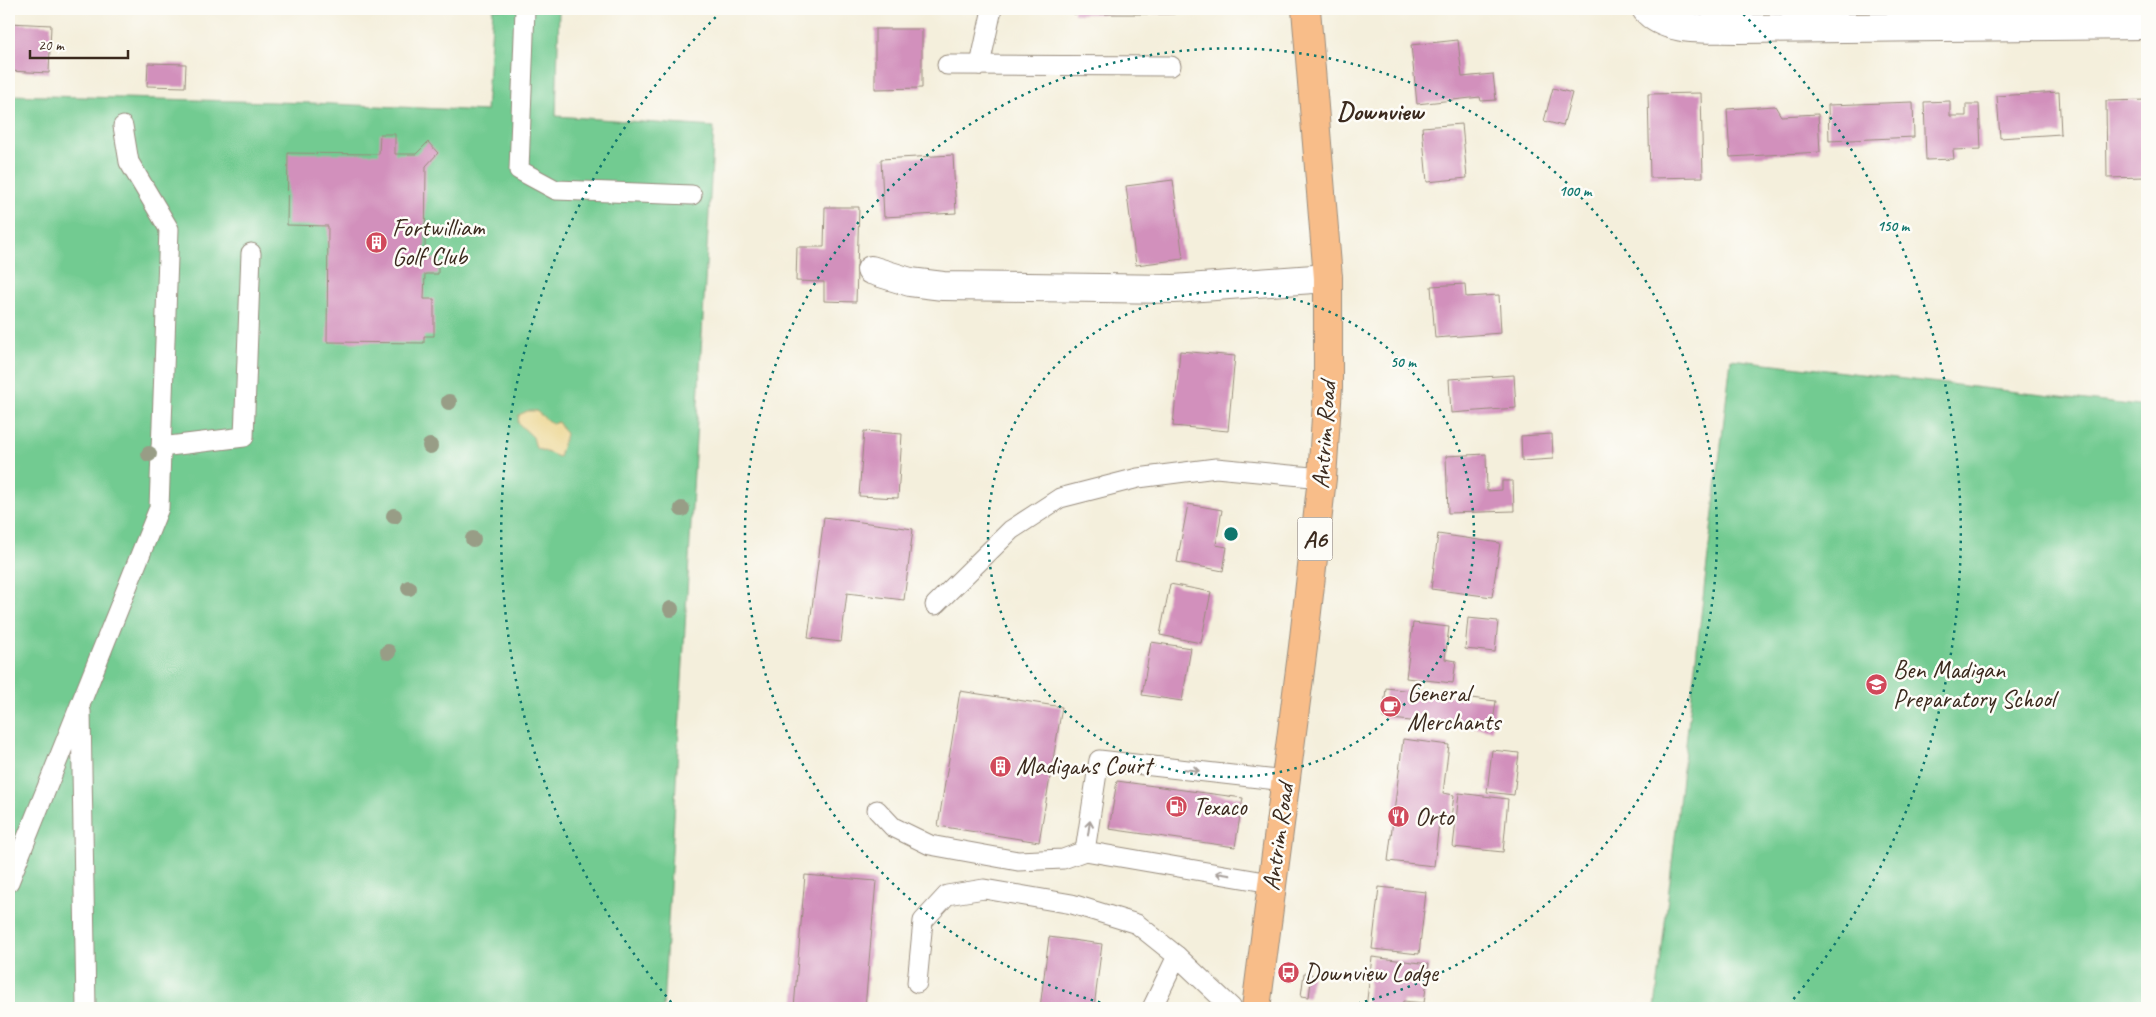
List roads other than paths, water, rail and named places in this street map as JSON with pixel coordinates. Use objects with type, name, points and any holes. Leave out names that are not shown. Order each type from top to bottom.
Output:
[{"type":"main road","name":"Antrim Road","points":[[1256,1008],[1271,883],[1286,781],[1322,478],[1328,387],[1328,278],[1306,9]]},
{"type":"street","points":[[1646,9],[1661,21],[1689,28],[2147,26]]},
{"type":"street","points":[[871,270],[910,282],[943,286],[1174,289],[1328,278]]},
{"type":"lane","points":[[525,9],[519,170],[556,190],[692,195]]},
{"type":"lane","points":[[980,65],[992,9]]},
{"type":"lane","points":[[947,65],[1172,66]]},
{"type":"lane","points":[[9,882],[159,508],[169,229],[130,162],[122,126]]},
{"type":"lane","points":[[161,447],[244,437],[252,253]]},
{"type":"lane","points":[[935,605],[1011,530],[1060,498],[1138,478],[1216,468],[1322,478]]},
{"type":"lane","points":[[81,702],[86,1008]]},
{"type":"lane","points":[[1085,851],[1099,760],[1286,781]]},
{"type":"lane","points":[[877,810],[893,827],[930,845],[1018,861],[1063,859],[1085,851],[1271,883]]},
{"type":"lane","points":[[917,983],[923,922],[947,895],[984,889],[1072,904],[1137,924],[1177,956],[1232,1008]]},
{"type":"lane","points":[[1152,1008],[1177,956]]},
{"type":"place","name":"Fortwilliam Golf Club","points":[[376,242]]},
{"type":"place","name":"Ben Madigan Preparatory School","points":[[1877,684]]},
{"type":"place","name":"General Merchants","points":[[1391,707]]},
{"type":"place","name":"Madigans Court","points":[[1000,766]]},
{"type":"place","name":"Texaco","points":[[1177,807]]},
{"type":"place","name":"Orto","points":[[1399,817]]},
{"type":"place","name":"Downview Lodge","points":[[1288,973]]},
{"type":"district","name":"Downview","points":[[1380,111]]}]
